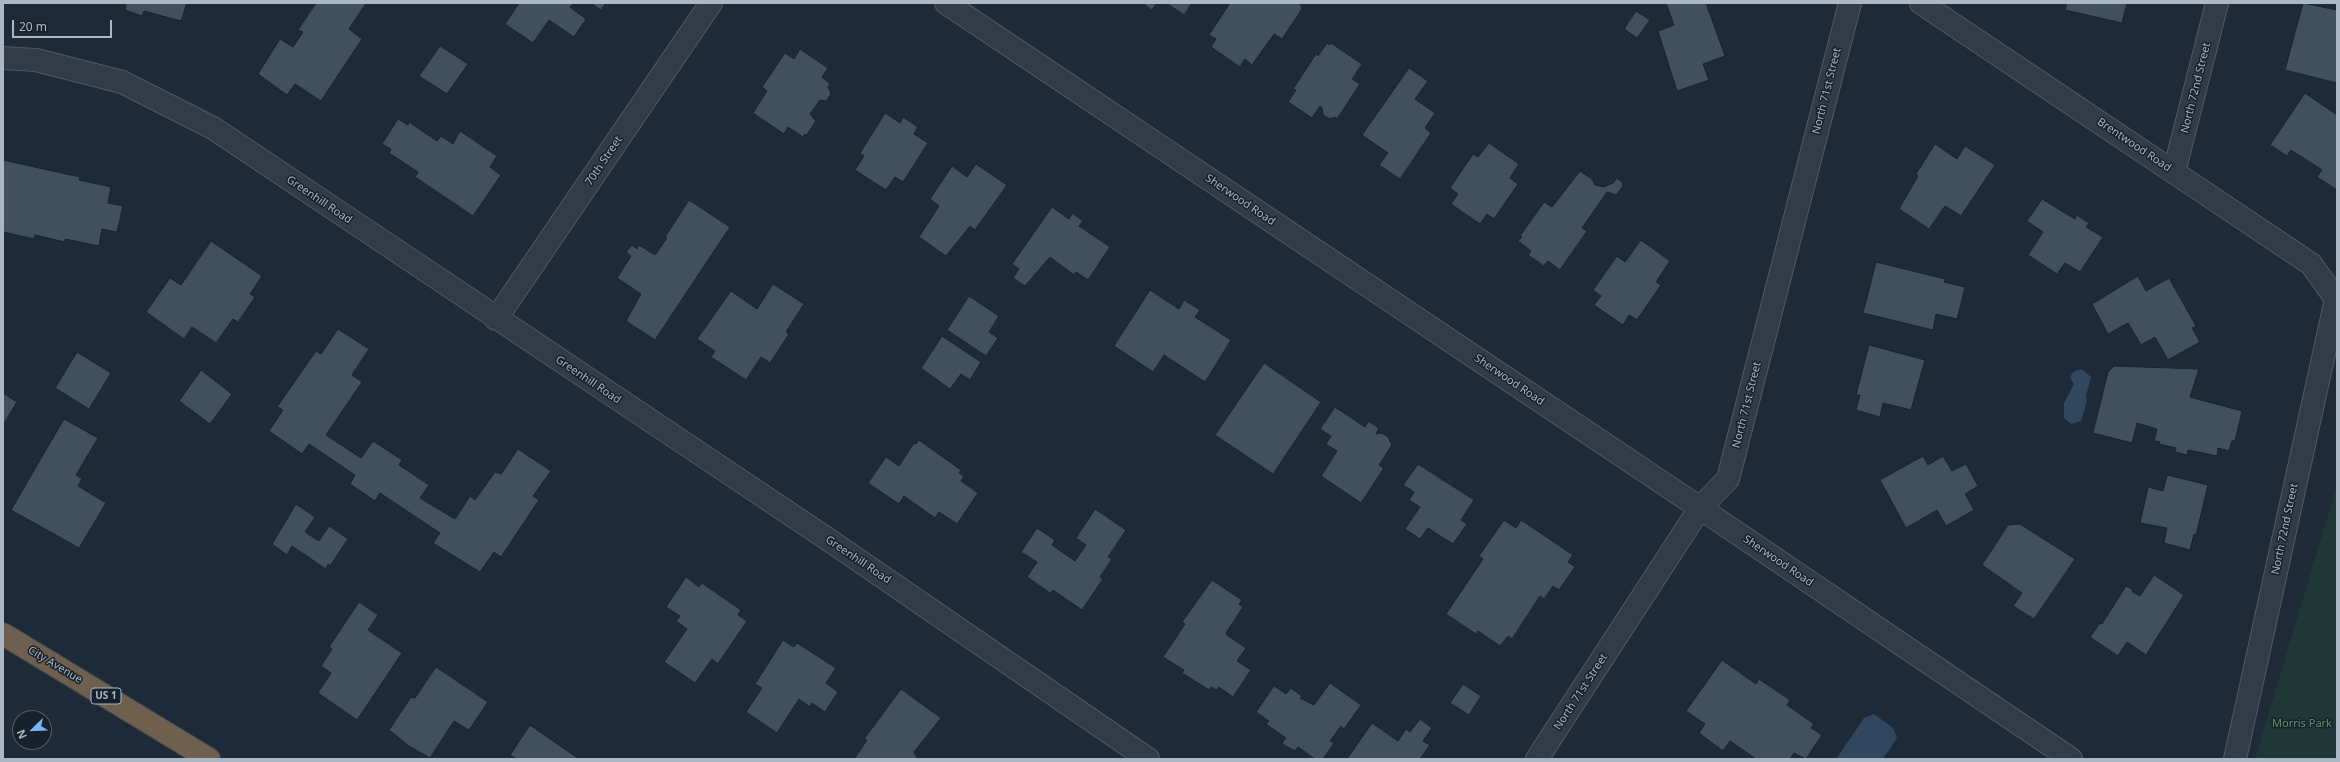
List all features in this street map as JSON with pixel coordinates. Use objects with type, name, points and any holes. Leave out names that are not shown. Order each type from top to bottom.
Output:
[{"type":"highway","name":"City Avenue","points":[[3,634],[209,759]]},
{"type":"street","name":"70th Street","points":[[496,319],[711,3]]},
{"type":"street","name":"Sherwood Road","points":[[946,3],[1700,508],[2071,759]]},
{"type":"street","name":"North 71st Street","points":[[1537,759],[1700,508],[1728,479],[1850,3]]},
{"type":"street","name":"Brentwood Road","points":[[1921,3],[2311,264],[2336,299]]},
{"type":"street","name":"North 72nd Street","points":[[2174,172],[2217,3]]},
{"type":"street","name":"Greenhill Road","points":[[3,58],[36,60],[122,82],[213,128],[496,319],[826,538],[1148,759]]},
{"type":"street","name":"North 72nd Street","points":[[2235,759],[2336,299]]},
{"type":"green space","name":"Morris Park","points":[[2337,485],[2337,759],[2255,759]]},
{"type":"water","points":[[2082,369],[2091,377],[2086,396],[2087,402],[2081,421],[2071,424],[2064,418],[2064,403],[2074,384],[2070,378],[2072,373]]},
{"type":"water","points":[[1874,714],[1893,728],[1897,738],[1883,759],[1836,759],[1864,718]]},
{"type":"building","points":[[120,3],[187,3],[181,21],[144,11],[142,16],[125,10],[126,5]]},
{"type":"building","points":[[316,3],[366,3],[349,29],[362,39],[321,101],[295,84],[287,95],[258,74],[280,39],[293,47],[303,32],[298,30]]},
{"type":"building","points":[[519,3],[574,3],[570,7],[586,19],[574,37],[549,20],[533,43],[505,24]]},
{"type":"building","points":[[591,3],[606,3],[601,10]]},
{"type":"building","points":[[1142,3],[1157,3],[1152,10]]},
{"type":"building","points":[[1166,3],[1192,3],[1184,15]]},
{"type":"building","points":[[1230,3],[1300,3],[1302,9],[1282,39],[1274,34],[1252,65],[1245,59],[1240,67],[1211,47],[1216,39],[1209,35]]},
{"type":"building","points":[[1666,3],[1706,3],[1725,56],[1703,64],[1709,80],[1677,91],[1658,31],[1674,25]]},
{"type":"building","points":[[2067,3],[2127,3],[2122,23],[2065,10]]},
{"type":"building","points":[[2303,3],[2337,10],[2337,83],[2285,70]]},
{"type":"building","points":[[1636,11],[1650,20],[1637,38],[1624,29]]},
{"type":"building","points":[[1327,43],[1330,45],[1331,43],[1362,64],[1352,79],[1360,84],[1337,119],[1335,117],[1330,119],[1323,115],[1322,108],[1320,106],[1312,118],[1288,102],[1296,90],[1293,89],[1316,54],[1318,56]]},
{"type":"building","points":[[440,46],[468,64],[447,94],[419,76]]},
{"type":"building","points":[[800,49],[828,68],[822,77],[830,84],[828,87],[831,94],[826,101],[820,100],[810,114],[816,121],[806,136],[805,134],[803,137],[788,127],[784,134],[753,113],[767,91],[762,87],[785,53],[794,59]]},
{"type":"building","points":[[1409,68],[1428,81],[1415,99],[1435,113],[1425,128],[1431,133],[1400,179],[1379,165],[1388,153],[1362,135]]},
{"type":"building","points":[[2305,93],[2337,115],[2337,190],[2317,177],[2322,170],[2291,150],[2287,156],[2270,145]]},
{"type":"building","points":[[885,113],[900,123],[903,117],[918,127],[914,134],[928,143],[903,182],[895,177],[886,190],[855,170],[864,156],[860,153]]},
{"type":"building","points":[[398,119],[408,125],[409,122],[437,141],[441,136],[453,144],[460,131],[497,156],[490,167],[501,175],[473,216],[415,177],[418,172],[389,153],[391,149],[382,144]]},
{"type":"building","points":[[1489,143],[1519,164],[1510,178],[1518,184],[1494,219],[1487,214],[1480,224],[1451,204],[1458,194],[1450,188],[1473,154],[1478,157]]},
{"type":"building","points":[[1935,144],[1957,159],[1965,146],[1995,165],[1961,216],[1945,206],[1929,229],[1899,209],[1918,176],[1916,174]]},
{"type":"building","points":[[3,160],[80,177],[79,180],[111,187],[108,203],[123,206],[117,232],[102,229],[99,246],[65,239],[65,242],[35,235],[34,239],[3,232]]},
{"type":"building","points":[[976,164],[1007,185],[975,230],[970,226],[946,256],[919,237],[939,206],[930,199],[952,166],[967,177]]},
{"type":"building","points":[[1580,171],[1593,180],[1595,185],[1604,187],[1613,183],[1617,178],[1622,182],[1623,186],[1616,195],[1607,192],[1582,228],[1587,231],[1560,270],[1548,261],[1544,266],[1528,255],[1531,251],[1518,241],[1544,202],[1552,207]]},
{"type":"building","points":[[2042,199],[2075,219],[2077,215],[2089,223],[2086,227],[2103,237],[2080,272],[2065,263],[2057,274],[2028,255],[2043,232],[2027,221]]},
{"type":"building","points":[[689,200],[730,227],[655,340],[626,321],[641,294],[617,278],[631,256],[626,252],[632,245],[637,249],[639,245],[655,255],[667,238],[665,237]]},
{"type":"building","points":[[1052,207],[1069,219],[1072,213],[1083,221],[1079,226],[1110,247],[1088,280],[1076,272],[1074,275],[1050,257],[1025,286],[1013,278],[1019,269],[1012,264]]},
{"type":"building","points":[[1641,240],[1670,261],[1656,282],[1661,285],[1637,320],[1629,315],[1623,325],[1594,305],[1601,296],[1593,290],[1617,256],[1625,262]]},
{"type":"building","points":[[211,241],[262,276],[250,294],[255,297],[238,322],[233,319],[216,343],[192,327],[184,339],[146,312],[170,278],[181,285]]},
{"type":"building","points":[[1876,262],[1945,279],[1944,282],[1965,287],[1957,319],[1936,314],[1933,330],[1863,313]]},
{"type":"building","points":[[2138,276],[2146,291],[2169,278],[2196,326],[2192,328],[2200,342],[2168,360],[2155,337],[2141,345],[2128,323],[2108,334],[2092,304]]},
{"type":"building","points":[[773,284],[804,304],[786,332],[789,334],[770,363],[761,357],[746,380],[711,357],[715,351],[697,339],[731,291],[757,309]]},
{"type":"building","points":[[1150,290],[1179,309],[1184,300],[1200,310],[1195,317],[1231,340],[1205,382],[1164,355],[1153,372],[1114,346]]},
{"type":"building","points":[[969,296],[999,316],[989,332],[998,338],[986,356],[947,330]]},
{"type":"building","points":[[338,329],[369,349],[352,375],[362,382],[326,435],[361,458],[373,441],[402,460],[399,465],[429,485],[420,498],[455,519],[470,496],[475,500],[495,472],[501,474],[518,449],[551,471],[533,496],[539,500],[501,557],[494,552],[480,572],[433,543],[440,533],[380,493],[375,501],[350,484],[355,475],[309,444],[302,454],[269,431],[283,410],[277,407],[316,351],[321,354]]},
{"type":"building","points":[[942,336],[981,362],[970,380],[961,374],[950,389],[921,368]]},
{"type":"building","points":[[1869,345],[1925,360],[1911,410],[1883,403],[1880,417],[1856,410],[1860,395],[1856,395]]},
{"type":"building","points":[[77,352],[111,373],[89,409],[55,388]]},
{"type":"building","points":[[1264,363],[1321,402],[1273,474],[1215,435]]},
{"type":"building","points":[[2114,366],[2199,369],[2190,397],[2242,411],[2235,441],[2232,441],[2229,451],[2218,448],[2217,456],[2188,450],[2187,455],[2175,452],[2176,448],[2159,444],[2160,442],[2154,441],[2157,429],[2137,423],[2132,443],[2093,433],[2108,372]]},
{"type":"building","points":[[201,370],[232,394],[210,424],[179,401]]},
{"type":"building","points":[[3,393],[17,402],[3,425]]},
{"type":"building","points":[[1335,407],[1365,427],[1368,421],[1379,428],[1376,434],[1382,433],[1388,437],[1392,445],[1379,465],[1384,468],[1361,503],[1321,476],[1337,451],[1326,444],[1331,436],[1320,429]]},
{"type":"building","points":[[64,419],[98,438],[76,475],[82,479],[78,486],[106,503],[79,548],[11,510]]},
{"type":"building","points":[[919,440],[961,470],[959,473],[964,476],[961,481],[978,493],[957,524],[939,512],[935,518],[904,496],[899,504],[868,483],[886,457],[899,466],[914,443],[916,444]]},
{"type":"building","points":[[1923,456],[1928,465],[1943,456],[1952,471],[1966,464],[1978,486],[1965,494],[1974,510],[1946,526],[1937,510],[1906,528],[1880,480]]},
{"type":"building","points":[[1418,464],[1474,500],[1461,520],[1467,524],[1453,544],[1428,528],[1420,539],[1405,529],[1420,507],[1409,500],[1414,492],[1403,485]]},
{"type":"building","points":[[2167,475],[2208,485],[2196,535],[2194,534],[2190,550],[2164,543],[2167,528],[2140,523],[2148,487],[2163,491]]},
{"type":"building","points":[[296,504],[315,517],[305,532],[319,541],[329,526],[348,539],[330,566],[328,564],[326,569],[292,546],[287,555],[272,544]]},
{"type":"building","points":[[1095,509],[1126,530],[1108,557],[1112,559],[1100,577],[1103,579],[1082,610],[1053,590],[1050,593],[1027,577],[1037,562],[1021,552],[1037,528],[1055,540],[1052,545],[1075,561],[1086,545],[1076,538]]},
{"type":"building","points":[[1504,520],[1516,528],[1521,520],[1573,555],[1568,562],[1575,567],[1559,590],[1553,586],[1544,599],[1540,596],[1512,639],[1508,636],[1500,646],[1478,631],[1476,634],[1446,614],[1483,559],[1479,556]]},
{"type":"building","points":[[2020,524],[2075,559],[2034,619],[2013,606],[2022,593],[1982,565],[2008,525]]},
{"type":"building","points":[[2154,575],[2184,595],[2146,655],[2127,642],[2118,656],[2090,637],[2100,623],[2102,624],[2126,586],[2133,590],[2132,592],[2140,596]]},
{"type":"building","points":[[686,577],[699,587],[702,583],[741,610],[738,615],[747,621],[718,664],[712,659],[695,683],[664,662],[687,629],[676,621],[680,616],[666,607]]},
{"type":"building","points":[[1212,580],[1242,600],[1239,604],[1243,607],[1226,633],[1246,648],[1237,661],[1251,670],[1233,697],[1219,687],[1217,690],[1211,687],[1209,690],[1182,673],[1184,670],[1163,657],[1185,624],[1182,622]]},
{"type":"building","points":[[359,602],[378,615],[368,630],[402,653],[357,720],[318,693],[331,673],[321,666],[332,649],[329,647]]},
{"type":"building","points":[[783,640],[794,647],[797,643],[836,668],[826,683],[838,692],[825,712],[812,703],[810,707],[799,699],[777,733],[746,712],[762,688],[755,684]]},
{"type":"building","points":[[1722,660],[1756,684],[1759,679],[1790,700],[1787,705],[1814,724],[1811,728],[1822,735],[1806,759],[1794,753],[1790,759],[1756,759],[1730,741],[1723,751],[1699,733],[1705,724],[1686,711]]},
{"type":"building","points":[[436,667],[488,702],[469,730],[454,721],[430,758],[409,746],[389,730],[411,697],[415,698]]},
{"type":"building","points":[[1330,683],[1361,705],[1344,729],[1341,726],[1330,741],[1334,743],[1323,759],[1315,759],[1298,747],[1295,751],[1284,745],[1282,743],[1286,738],[1266,724],[1269,721],[1256,712],[1274,686],[1286,694],[1291,688],[1302,696],[1300,698],[1314,705]]},
{"type":"building","points":[[1463,684],[1481,696],[1469,715],[1450,703]]},
{"type":"building","points":[[901,689],[941,718],[914,752],[918,759],[852,759],[854,756],[855,758],[867,740],[864,739]]},
{"type":"building","points":[[1420,719],[1432,728],[1423,741],[1430,745],[1420,759],[1347,759],[1372,723],[1398,741],[1406,729],[1410,732]]},
{"type":"building","points":[[530,725],[579,759],[517,759],[510,755]]}]
